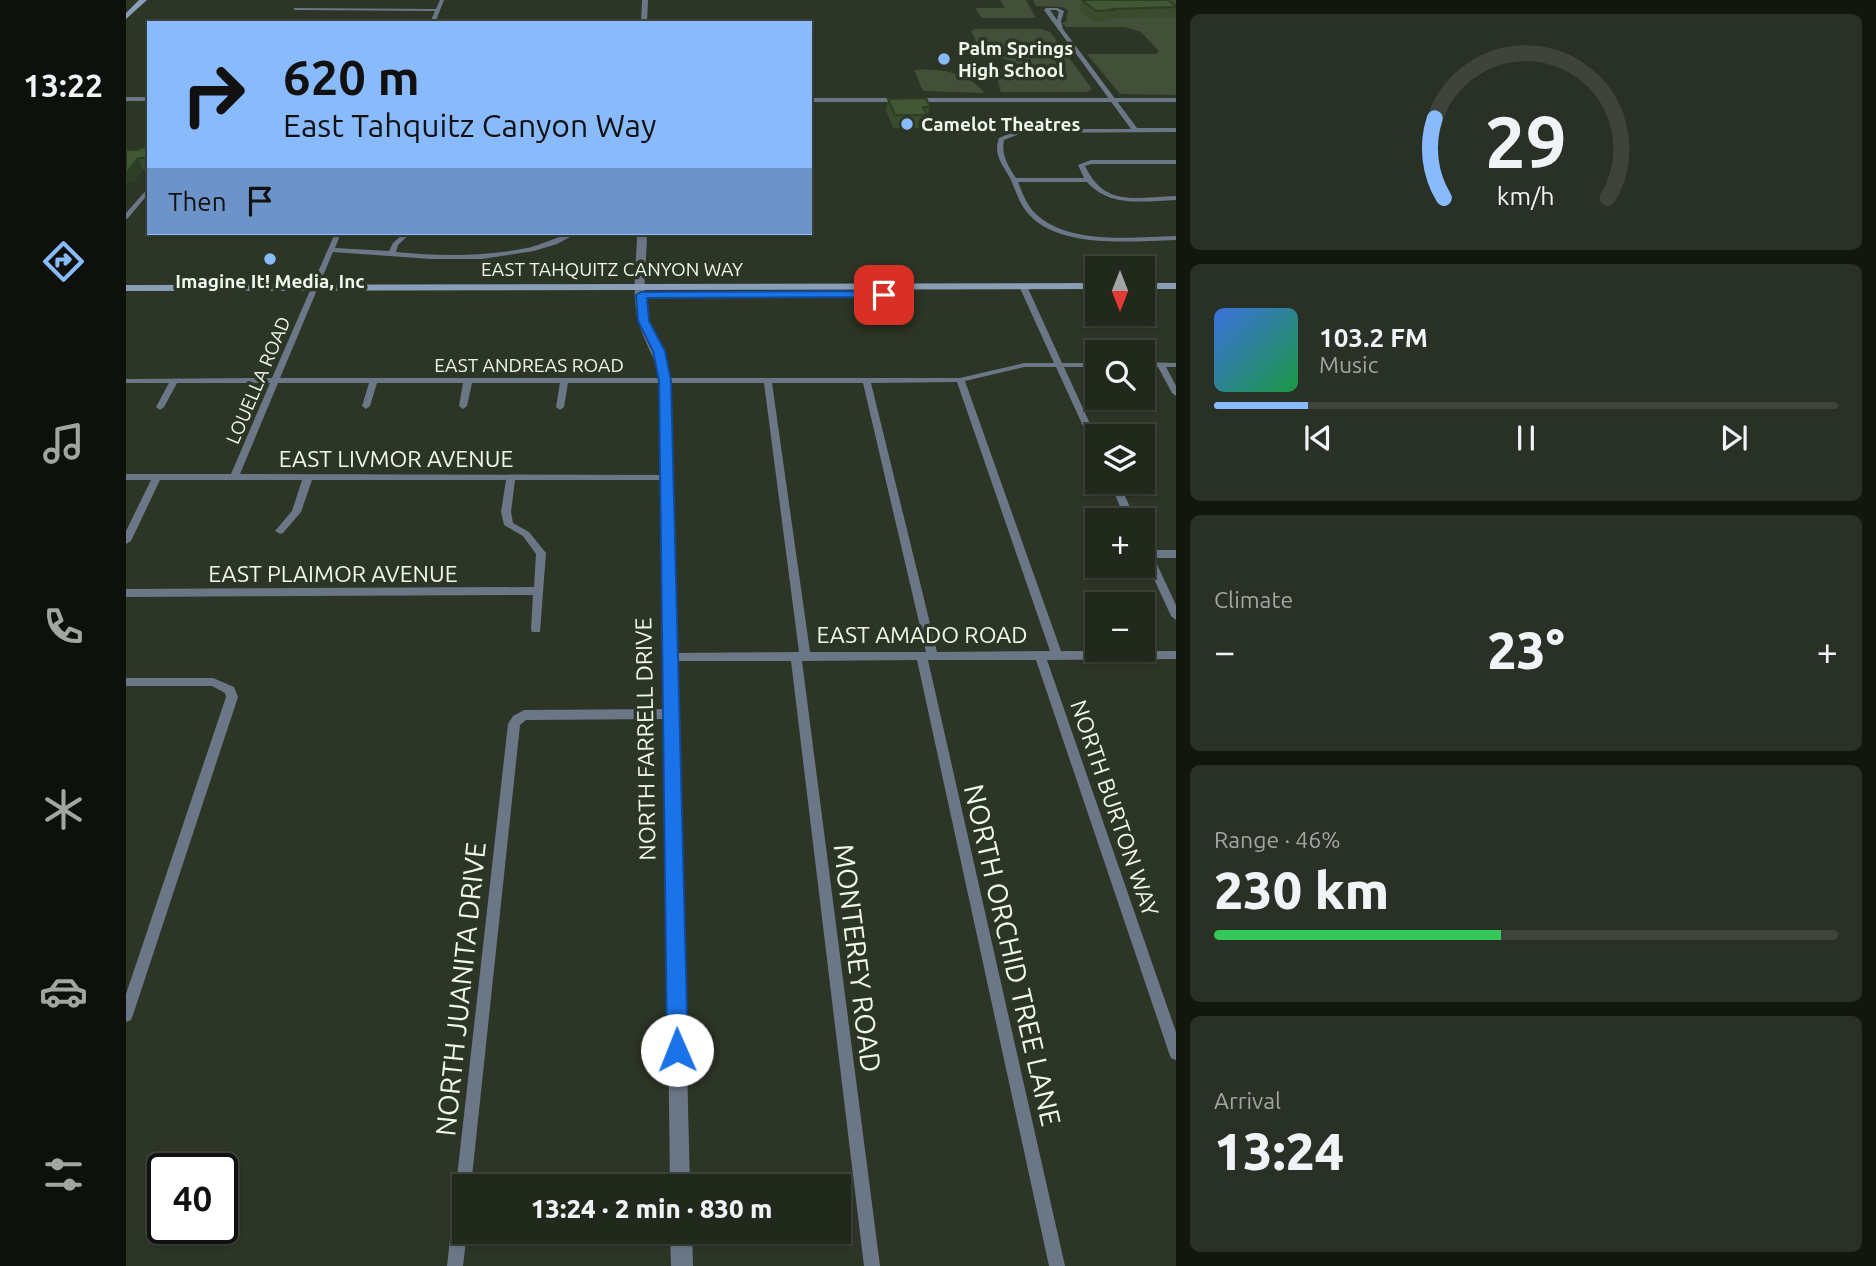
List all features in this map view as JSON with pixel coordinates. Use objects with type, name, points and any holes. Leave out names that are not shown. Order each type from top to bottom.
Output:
[{"type":"main road","points":[[126,17],[143,0]]},
{"type":"main road","points":[[1155,286],[1176,286]]},
{"type":"main road","name":"EAST TAHQUITZ CANYON WAY","points":[[126,296],[314,292],[1025,290],[1085,287]]},
{"type":"main road","name":"EAST TAHQUITZ CANYON WAY","points":[[126,288],[314,292]]},
{"type":"main road","name":"EAST TAHQUITZ CANYON WAY","points":[[1025,290],[1085,293]]},
{"type":"main road","points":[[1155,294],[1176,294]]},
{"type":"street","points":[[433,21],[442,0]]},
{"type":"street","points":[[644,21],[645,0]]},
{"type":"street","points":[[295,9],[438,10]]},
{"type":"street","points":[[1061,28],[1135,130]]},
{"type":"street","points":[[126,99],[147,99]]},
{"type":"street","points":[[812,100],[1176,100]]},
{"type":"street","points":[[1176,130],[1031,131],[1001,139],[999,151],[1026,206],[1036,218],[1063,231],[1090,237],[1176,238]]},
{"type":"street","points":[[1176,162],[1084,163],[1082,169],[1100,194],[1110,198],[1176,198]]},
{"type":"street","points":[[1013,180],[1089,180]]},
{"type":"street","points":[[126,216],[147,191]]},
{"type":"street","name":"LOUELLA ROAD","points":[[234,477],[337,235]]},
{"type":"street","points":[[393,254],[395,244],[406,235]]},
{"type":"street","points":[[330,250],[359,249],[393,254],[513,253],[563,235]]},
{"type":"street","name":"NORTH FARRELL DRIVE","points":[[642,235],[643,321],[659,351],[665,381],[680,1174]]},
{"type":"street","points":[[1025,290],[1086,424]]},
{"type":"street","points":[[1155,364],[1176,365]]},
{"type":"street","points":[[1160,364],[1176,393]]},
{"type":"street","name":"EAST ANDREAS ROAD","points":[[126,381],[960,380],[1024,365],[1085,365]]},
{"type":"street","name":"MONTEREY ROAD","points":[[768,380],[872,1266]]},
{"type":"street","points":[[960,380],[1058,655]]},
{"type":"street","points":[[160,407],[174,381]]},
{"type":"street","points":[[366,406],[374,381]]},
{"type":"street","points":[[463,406],[468,381]]},
{"type":"street","points":[[560,407],[564,381]]},
{"type":"street","name":"NORTH ORCHID TREE LANE","points":[[867,381],[1058,1266]]},
{"type":"street","name":"EAST LIVMOR AVENUE","points":[[126,477],[667,477]]},
{"type":"street","points":[[126,541],[157,477]]},
{"type":"street","points":[[280,531],[296,512],[308,477]]},
{"type":"street","points":[[511,477],[506,512],[509,525],[526,534],[541,553],[536,629]]},
{"type":"street","points":[[1155,551],[1176,554]]},
{"type":"street","points":[[1155,571],[1176,616]]},
{"type":"street","name":"EAST PLAIMOR AVENUE","points":[[126,593],[539,591]]},
{"type":"street","name":"NORTH BURTON WAY","points":[[1041,655],[1176,1053]]},
{"type":"street","name":"EAST AMADO ROAD","points":[[669,657],[1176,655]]},
{"type":"street","points":[[126,682],[214,682],[230,690],[232,697],[126,1015]]},
{"type":"street","name":"NORTH JUANITA DRIVE","points":[[454,1266],[517,719],[524,715],[670,714]]},
{"type":"street","points":[[681,1244],[682,1266]]},
{"type":"green space","points":[[1000,0],[1026,0],[1036,18],[982,18],[975,8],[1005,8]]},
{"type":"green space","points":[[1033,0],[1176,0],[1176,95],[1120,94],[1087,54],[1156,54],[1159,51],[1141,32],[1125,27],[1066,27],[1062,23],[1066,22],[1068,10],[1062,7],[1036,6]]},
{"type":"green space","points":[[1040,29],[1050,32],[1092,89],[1087,92],[1001,92],[998,72],[1012,61],[983,54],[980,48],[972,48],[971,45],[976,41],[971,31]]},
{"type":"green space","points":[[914,70],[933,70],[962,76],[984,93],[923,91]]},
{"type":"building","points":[[1082,0],[1168,0],[1176,7],[1096,11]]},
{"type":"building","points":[[926,98],[930,107],[923,107],[927,115],[895,115],[888,99]]},
{"type":"building","points":[[147,147],[147,156],[138,158],[126,171],[126,150]]},
{"type":"place","name":"Palm Springs High School","points":[[944,59]]},
{"type":"place","name":"Camelot Theatres","points":[[907,124]]},
{"type":"place","name":"Imagine It! Media, Inc","points":[[270,259]]},
{"type":"route","points":[[677,1050],[665,381],[664,365],[659,351],[643,321],[641,295],[884,295]]}]
